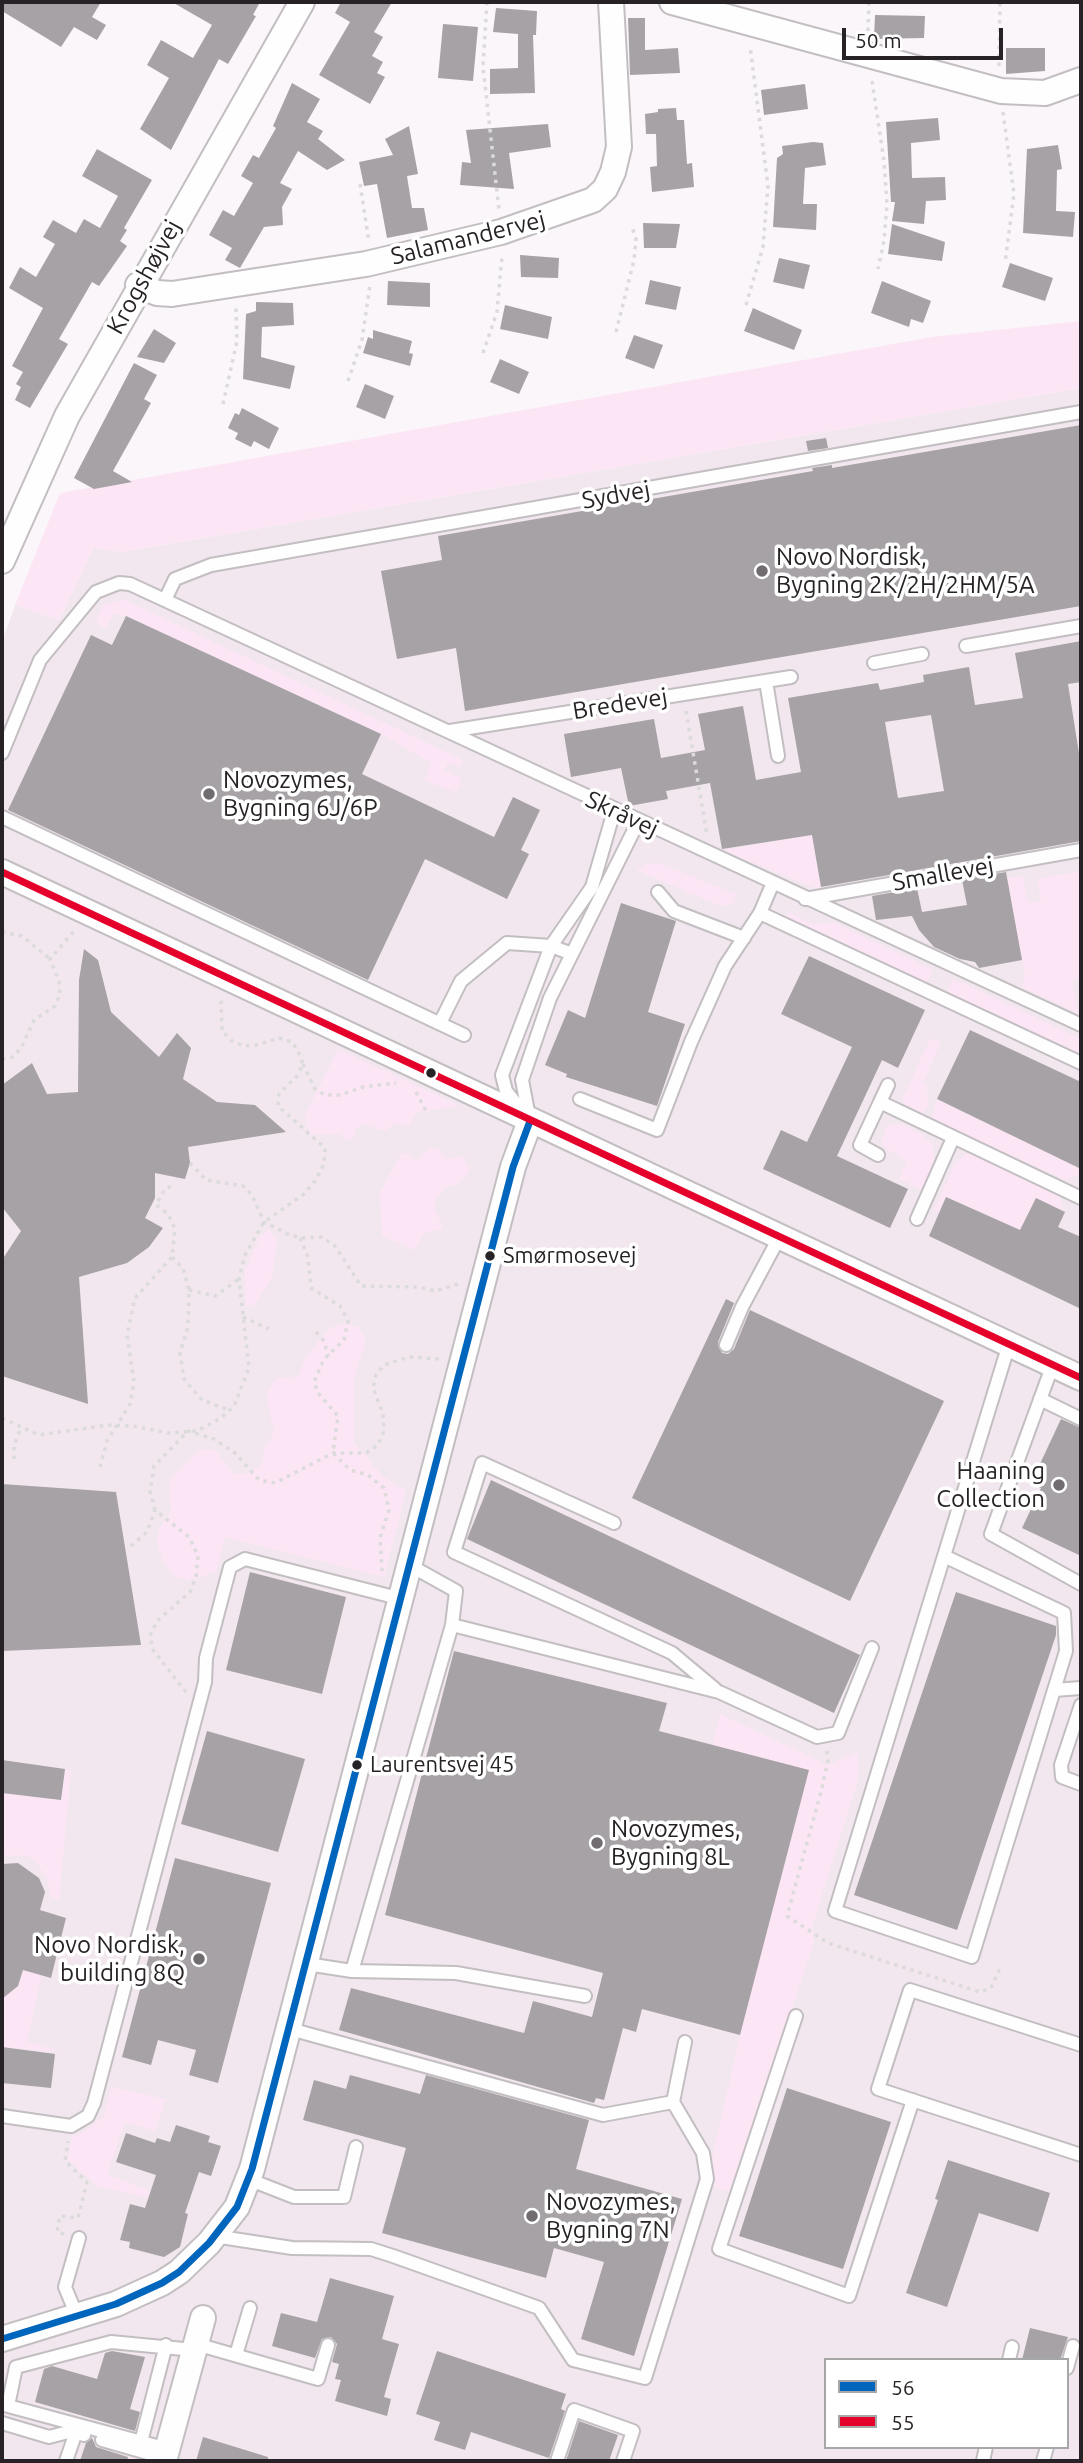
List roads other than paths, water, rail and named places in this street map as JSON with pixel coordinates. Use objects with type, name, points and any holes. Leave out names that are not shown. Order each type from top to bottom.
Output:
[{"type":"street","name":"Krogshøjvej","points":[[2,561],[67,416],[138,285],[302,2]]},
{"type":"street","name":"Salamandervej","points":[[138,285],[157,293],[172,293],[368,264],[501,232],[593,200],[609,180],[619,147],[611,2]]},
{"type":"street","points":[[672,2],[1001,91],[1045,93],[1081,80]]},
{"type":"street","points":[[2,872],[1081,1378]]},
{"type":"street","points":[[2,2339],[142,2294],[179,2272],[214,2236],[237,2207],[248,2179],[290,2029],[513,1167],[530,1121]]},
{"type":"street","points":[[166,2456],[203,2318]]},
{"type":"lane","name":"Sydvej","points":[[164,600],[175,579],[211,565],[1081,412]]},
{"type":"lane","name":"Skråvej","points":[[2,754],[40,660],[96,592],[119,583],[130,584],[1081,1026]]},
{"type":"lane","points":[[966,646],[1081,626]]},
{"type":"lane","points":[[874,663],[922,654]]},
{"type":"lane","name":"Bredevej","points":[[450,731],[791,677]]},
{"type":"lane","points":[[766,681],[778,756]]},
{"type":"lane","points":[[530,1121],[506,1091],[502,1075],[551,946],[592,887],[614,811]]},
{"type":"lane","points":[[2,817],[464,1035]]},
{"type":"lane","points":[[530,1121],[522,1080],[550,998],[638,822]]},
{"type":"lane","name":"Smallevej","points":[[805,899],[1081,850]]},
{"type":"lane","points":[[580,1099],[657,1130],[720,977],[760,913],[772,884]]},
{"type":"lane","points":[[658,892],[674,911],[744,937]]},
{"type":"lane","points":[[760,913],[1081,1063]]},
{"type":"lane","points":[[440,1023],[461,981],[507,943],[551,946],[572,954]]},
{"type":"lane","points":[[878,1155],[860,1145],[888,1085]]},
{"type":"lane","points":[[880,1102],[1081,1198]]},
{"type":"lane","points":[[917,1219],[953,1138]]},
{"type":"lane","points":[[726,1345],[748,1295],[780,1236]]},
{"type":"lane","points":[[944,1556],[1064,1613],[1066,1651],[972,1957],[835,1911],[1009,1344]]},
{"type":"lane","points":[[1053,1364],[991,1534],[1081,1584]]},
{"type":"lane","points":[[1040,1399],[1081,1419]]},
{"type":"lane","points":[[614,1523],[482,1462],[454,1552],[672,1653],[719,1692]]},
{"type":"lane","points":[[2,2116],[71,2126],[88,2116],[94,2103],[205,1682],[206,1658],[230,1567],[245,1559],[403,1595]]},
{"type":"lane","points":[[352,1971],[452,1625],[456,1591],[411,1566]]},
{"type":"lane","points":[[452,1625],[719,1692],[817,1737],[838,1733],[872,1648]]},
{"type":"lane","points":[[1054,1690],[1081,1688]]},
{"type":"lane","points":[[1081,1705],[1061,1765],[1062,1777],[1081,1784]]},
{"type":"lane","points":[[307,1964],[352,1971],[456,1973],[585,1996]]},
{"type":"lane","points":[[1081,2045],[909,1990],[878,2089],[1081,2155]]},
{"type":"lane","points":[[796,2016],[719,2249],[849,2296],[913,2101]]},
{"type":"lane","points":[[290,2029],[603,2115],[673,2102]]},
{"type":"lane","points":[[214,2236],[292,2248],[372,2249],[539,2308],[573,2360],[645,2378],[707,2179],[703,2153],[673,2102],[685,2042]]},
{"type":"lane","points":[[248,2179],[294,2197],[344,2197],[356,2147]]},
{"type":"lane","points":[[77,2316],[65,2287],[79,2238]]},
{"type":"lane","points":[[236,2355],[250,2308]]},
{"type":"lane","points":[[166,2456],[141,2442],[8,2406],[16,2367],[111,2342],[195,2347],[236,2355],[317,2379],[328,2344]]},
{"type":"lane","points":[[141,2442],[166,2345]]},
{"type":"lane","points":[[1069,2361],[1073,2346]]},
{"type":"lane","points":[[557,2461],[574,2410],[633,2431],[623,2461]]},
{"type":"lane","points":[[2,2423],[49,2437],[76,2432],[166,2456]]},
{"type":"lane","points":[[66,2461],[76,2432]]},
{"type":"place","name":"Novo Nordisk, Bygning 2K/2H/2HM/5A","points":[[762,571]]},
{"type":"place","name":"Novozymes, Bygning 6J/6P","points":[[209,794]]},
{"type":"place","name":"Smørmosevej","points":[[490,1256]]},
{"type":"place","name":"Haaning Collection","points":[[1059,1485]]},
{"type":"place","name":"Laurentsvej 45","points":[[357,1765]]},
{"type":"place","name":"Novozymes, Bygning 8L","points":[[597,1843]]},
{"type":"place","name":"Novo Nordisk, building 8Q","points":[[199,1959]]},
{"type":"place","name":"Novozymes, Bygning 7N","points":[[532,2216]]}]
